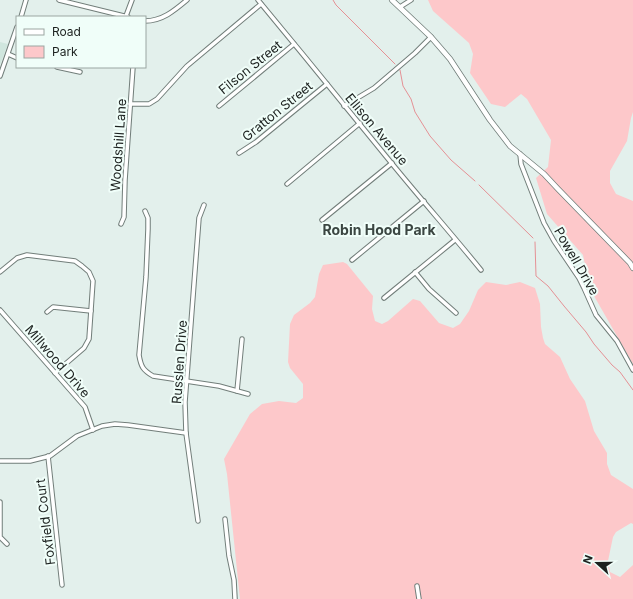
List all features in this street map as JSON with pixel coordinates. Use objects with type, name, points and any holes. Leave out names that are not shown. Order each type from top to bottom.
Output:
[{"type":"street","points":[[21,16],[26,0]]},
{"type":"street","points":[[59,0],[75,2],[124,16]]},
{"type":"street","points":[[127,16],[132,0]]},
{"type":"street","points":[[146,20],[154,20],[163,17],[174,11],[187,0]]},
{"type":"street","name":"Ellison Avenue","points":[[258,0],[481,270]]},
{"type":"street","points":[[392,0],[431,37],[450,59],[475,99],[504,139],[544,174],[630,263],[633,268]]},
{"type":"street","points":[[400,7],[411,0]]},
{"type":"street","points":[[130,104],[149,104],[157,99],[187,66],[261,4]]},
{"type":"street","points":[[0,76],[16,30]]},
{"type":"street","points":[[344,106],[374,88],[415,53],[431,37]]},
{"type":"street","name":"Filson Street","points":[[218,106],[294,44]]},
{"type":"street","points":[[8,54],[16,58]]},
{"type":"street","points":[[62,68],[80,72]]},
{"type":"street","name":"Woodshill Lane","points":[[121,224],[124,217],[124,180],[134,68]]},
{"type":"street","name":"Gratton Street","points":[[239,153],[256,142],[327,84]]},
{"type":"street","points":[[287,184],[360,124]]},
{"type":"street","name":"Powell Drive","points":[[520,154],[521,164],[544,223],[554,241],[579,278],[596,315],[617,341],[633,370]]},
{"type":"street","points":[[322,220],[392,163]]},
{"type":"street","points":[[352,260],[424,201]]},
{"type":"street","name":"Russlen Drive","points":[[198,521],[186,433],[186,402],[199,218],[204,205]]},
{"type":"street","points":[[145,212],[148,218],[148,229],[140,355],[140,362],[144,370],[153,376],[218,386],[248,394]]},
{"type":"street","points":[[384,298],[455,240]]},
{"type":"street","points":[[0,272],[17,258],[27,255],[75,261],[89,272],[93,281],[89,339],[84,348],[55,373]]},
{"type":"street","points":[[415,272],[429,289],[456,313]]},
{"type":"street","points":[[47,312],[53,307],[91,311]]},
{"type":"street","name":"Millwood Drive","points":[[0,310],[85,407],[93,430]]},
{"type":"street","points":[[237,391],[242,339]]},
{"type":"street","points":[[0,461],[30,461],[50,456],[77,436],[102,426],[115,424],[186,433]]},
{"type":"street","name":"Foxfield Court","points":[[48,456],[62,585]]},
{"type":"street","points":[[0,502],[0,537],[7,544]]},
{"type":"street","points":[[225,519],[229,556],[234,580],[235,599]]},
{"type":"street","points":[[418,586],[419,599]]},
{"type":"shaded area","points":[[0,42],[8,44],[0,65]]},
{"type":"green space","points":[[428,0],[633,0],[633,112],[627,141],[610,171],[610,183],[616,194],[633,201],[633,364],[590,289],[583,255],[547,214],[536,178],[548,167],[551,140],[527,99],[521,94],[505,107],[491,104],[470,73],[473,54],[469,43],[433,11]]},
{"type":"green space","points":[[343,262],[347,264],[373,296],[372,309],[375,321],[382,324],[388,321],[413,299],[420,301],[439,323],[453,328],[460,324],[469,311],[478,290],[486,282],[506,285],[520,282],[535,288],[540,304],[541,327],[545,344],[560,357],[570,379],[585,401],[594,431],[607,453],[607,464],[611,475],[633,489],[633,524],[631,523],[616,532],[613,537],[608,561],[610,572],[620,577],[633,565],[633,599],[240,599],[227,474],[224,459],[250,414],[262,404],[279,401],[296,403],[303,398],[303,384],[290,368],[288,362],[290,324],[294,315],[310,303],[315,297],[319,274],[323,265]]},
{"type":"waterway","points":[[333,0],[336,5],[395,64]]},
{"type":"waterway","points":[[400,70],[403,86],[411,99],[415,112],[430,136],[451,160],[475,181]]},
{"type":"waterway","points":[[479,185],[533,238]]},
{"type":"waterway","points":[[535,242],[536,276],[548,286],[594,344],[620,372],[633,390]]},
{"type":"district","name":"Robin Hood Park","points":[[379,229]]}]
